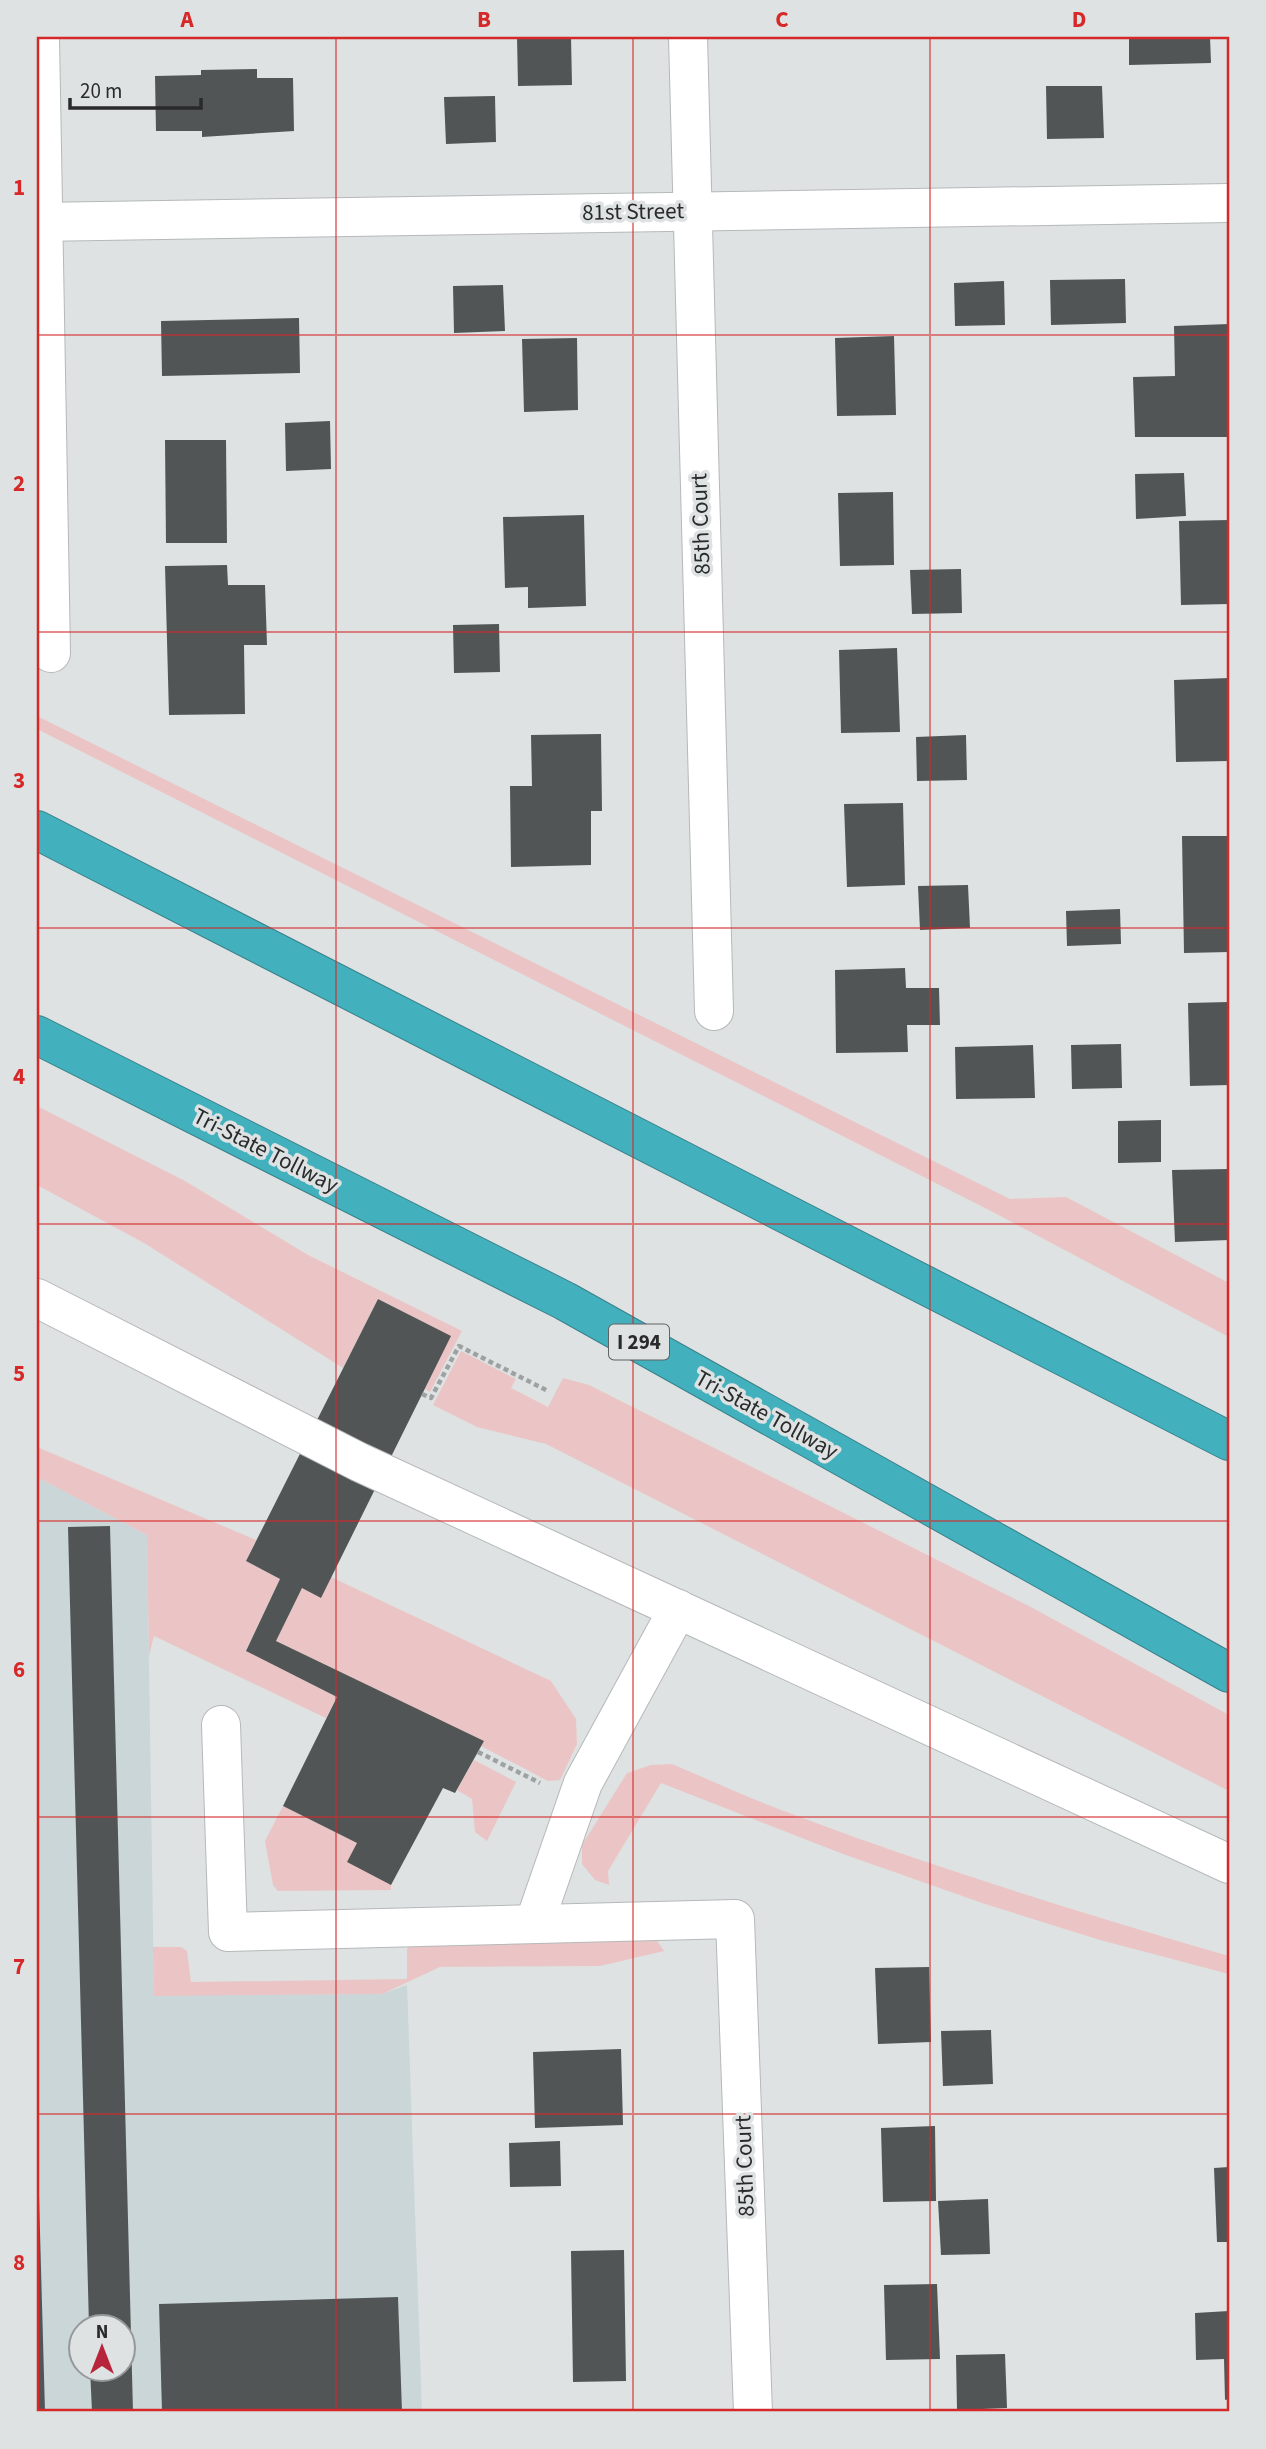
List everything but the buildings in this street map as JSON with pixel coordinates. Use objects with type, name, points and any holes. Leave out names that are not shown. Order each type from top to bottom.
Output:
[{"type":"highway","points":[[37,830],[1229,1440]]},
{"type":"highway","name":"Tri-State Tollway","points":[[37,1035],[565,1301],[1229,1673]]},
{"type":"street","points":[[40,37],[40,222],[51,653]]},
{"type":"street","name":"85th Court","points":[[688,37],[714,1011]]},
{"type":"street","name":"81st Street","points":[[40,222],[1229,203]]},
{"type":"street","points":[[37,1298],[359,1462],[1229,1864]]},
{"type":"street","points":[[221,1724],[228,1932],[534,1924],[583,1783],[678,1609]]},
{"type":"street","name":"85th Court","points":[[534,1924],[735,1919],[752,2412]]},
{"type":"path","points":[[422,1394],[431,1398],[459,1346],[548,1391]]},
{"type":"path","points":[[478,1752],[577,1801]]},
{"type":"shaded area","points":[[37,716],[1010,1199],[1066,1197],[1229,1283],[1229,1337],[989,1210],[37,729]]},
{"type":"shaded area","points":[[37,1106],[185,1181],[308,1255],[462,1331],[430,1392],[425,1389],[450,1336],[378,1299],[343,1368],[144,1243],[37,1185]]},
{"type":"shaded area","points":[[461,1351],[516,1379],[511,1388],[548,1407],[563,1378],[589,1385],[1029,1606],[1229,1715],[1229,1791],[546,1444],[477,1427],[433,1405]]},
{"type":"shaded area","points":[[37,1447],[256,1540],[246,1561],[280,1579],[246,1650],[337,1697],[326,1718],[154,1636],[149,1656],[147,1535],[37,1477]]},
{"type":"shaded area","points":[[37,1477],[147,1535],[154,1995],[382,1994],[407,1985],[422,2412],[37,2412]]},
{"type":"shaded area","points":[[331,1577],[551,1681],[576,1719],[577,1744],[560,1780],[548,1781],[481,1746],[483,1741],[276,1641],[302,1588]]},
{"type":"shaded area","points":[[474,1760],[516,1782],[487,1841],[475,1832],[472,1799],[457,1790]]},
{"type":"shaded area","points":[[672,1764],[784,1811],[906,1855],[1067,1908],[1229,1956],[1229,1974],[1100,1940],[985,1904],[843,1854],[661,1783],[608,1871],[609,1885],[595,1880],[582,1864],[582,1845],[627,1773],[651,1765]]},
{"type":"shaded area","points":[[283,1806],[357,1843],[391,1885],[391,1890],[278,1891],[273,1885],[265,1841]]},
{"type":"shaded area","points":[[652,1933],[664,1951],[600,1966],[440,1967],[382,1994],[154,1996],[153,1947],[181,1947],[187,1951],[191,1982],[407,1979],[407,1949],[415,1941]]}]
